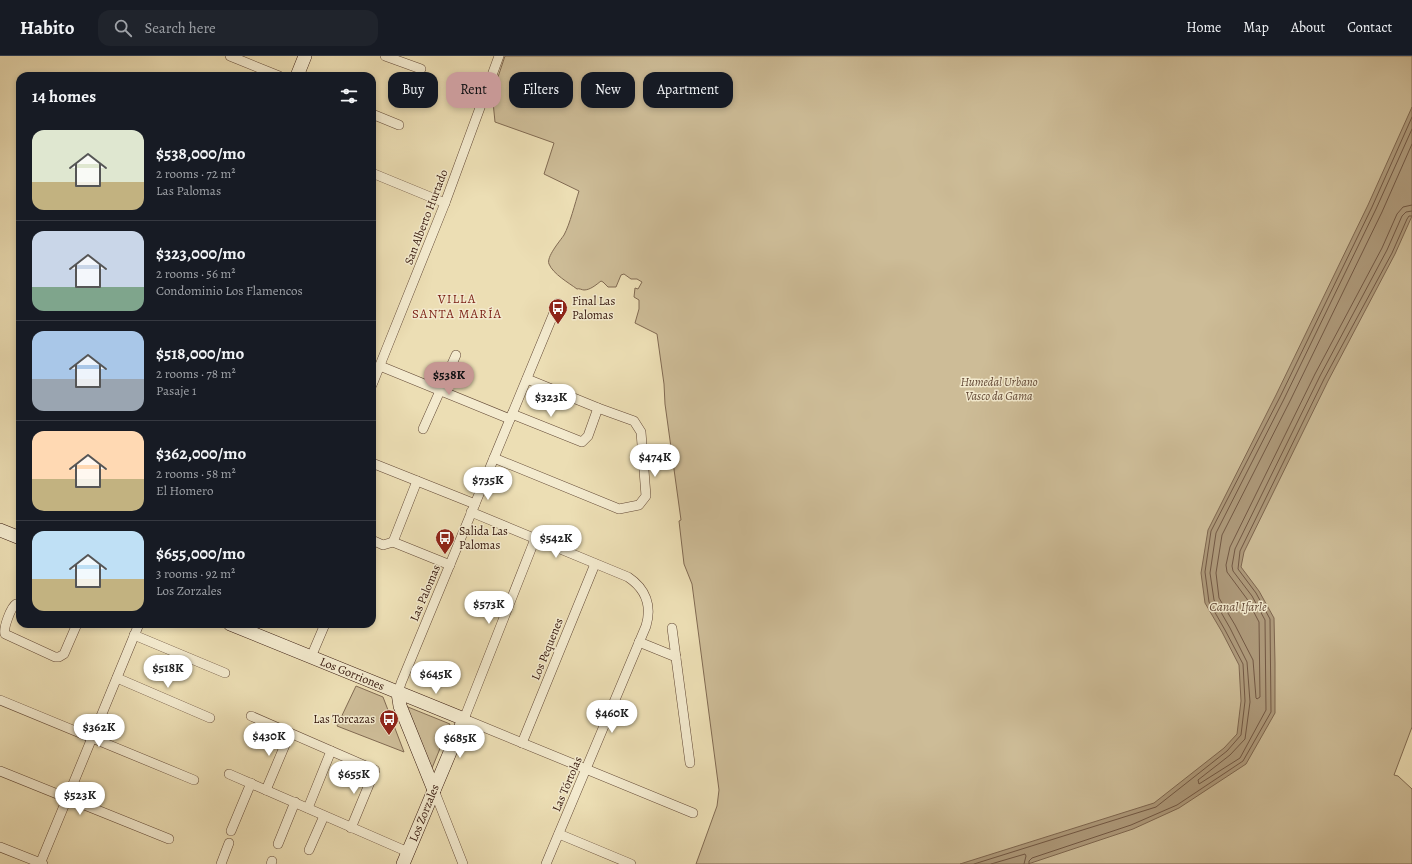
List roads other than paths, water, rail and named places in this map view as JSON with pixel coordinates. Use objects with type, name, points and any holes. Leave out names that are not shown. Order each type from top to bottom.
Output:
[{"type":"street","points":[[230,56],[269,72]]},
{"type":"street","points":[[299,72],[305,56]]},
{"type":"street","points":[[385,56],[421,69]]},
{"type":"street","name":"San Alberto Hurtado","points":[[376,376],[445,203],[499,56]]},
{"type":"street","points":[[376,116],[399,125]]},
{"type":"street","points":[[376,175],[445,203]]},
{"type":"street","name":"Las Palomas","points":[[398,693],[558,303]]},
{"type":"street","points":[[423,429],[456,355]]},
{"type":"street","points":[[380,366],[440,391],[582,442],[588,436],[598,408]]},
{"type":"street","points":[[494,458],[619,509],[639,506],[646,496],[641,432],[634,421],[527,379]]},
{"type":"street","points":[[376,465],[417,481],[535,539],[595,564]]},
{"type":"street","points":[[393,542],[417,481]]},
{"type":"street","points":[[0,530],[16,536]]},
{"type":"street","name":"Los Zorzales","points":[[406,858],[464,719],[535,539]]},
{"type":"street","points":[[376,542],[383,545],[393,542],[450,565]]},
{"type":"street","name":"Las Tórtolas","points":[[546,864],[648,620],[647,600],[642,590],[628,577],[595,564]]},
{"type":"street","name":"Los Pequenes","points":[[522,744],[595,564]]},
{"type":"street","points":[[16,604],[13,607],[4,628],[5,634],[53,656],[59,657],[64,654],[75,628]]},
{"type":"street","points":[[0,847],[41,864],[137,628]]},
{"type":"street","name":"Los Gorriones","points":[[240,628],[693,813]]},
{"type":"street","points":[[311,657],[323,628]]},
{"type":"street","points":[[672,628],[690,763]]},
{"type":"street","points":[[134,635],[225,673]]},
{"type":"street","points":[[639,642],[676,657]]},
{"type":"street","points":[[117,678],[210,718]]},
{"type":"street","points":[[398,693],[400,706],[463,864]]},
{"type":"street","points":[[0,700],[194,780]]},
{"type":"street","points":[[251,716],[375,770],[351,828]]},
{"type":"street","points":[[266,790],[290,733]]},
{"type":"street","points":[[308,808],[331,751]]},
{"type":"street","points":[[0,771],[169,839]]},
{"type":"street","points":[[229,774],[351,828],[406,858]]},
{"type":"street","points":[[231,831],[250,783]]},
{"type":"street","points":[[278,844],[295,802]]},
{"type":"street","points":[[309,850],[324,816]]},
{"type":"street","points":[[559,834],[631,864]]},
{"type":"street","points":[[220,864],[230,843]]},
{"type":"water","name":"Canal Ifarle","points":[[1412,107],[1412,216],[1395,254],[1328,381],[1244,552],[1241,567],[1259,591],[1274,618],[1275,663],[1275,713],[1246,764],[1179,808],[1133,829],[1028,864],[960,864],[1154,803],[1224,748],[1237,734],[1241,701],[1239,665],[1205,603],[1201,573],[1208,530],[1276,395],[1368,205]]},
{"type":"place","name":"Final Las Palomas","points":[[558,325]]},
{"type":"place","name":"Salida Las Palomas","points":[[445,555]]},
{"type":"place","name":"Las Torcazas","points":[[389,736]]},
{"type":"district","name":"VILLA SANTA MARÍA","points":[[457,306]]},
{"type":"park label","name":"Humedal Urbano Vasco da Gama","points":[[999,389]]}]
